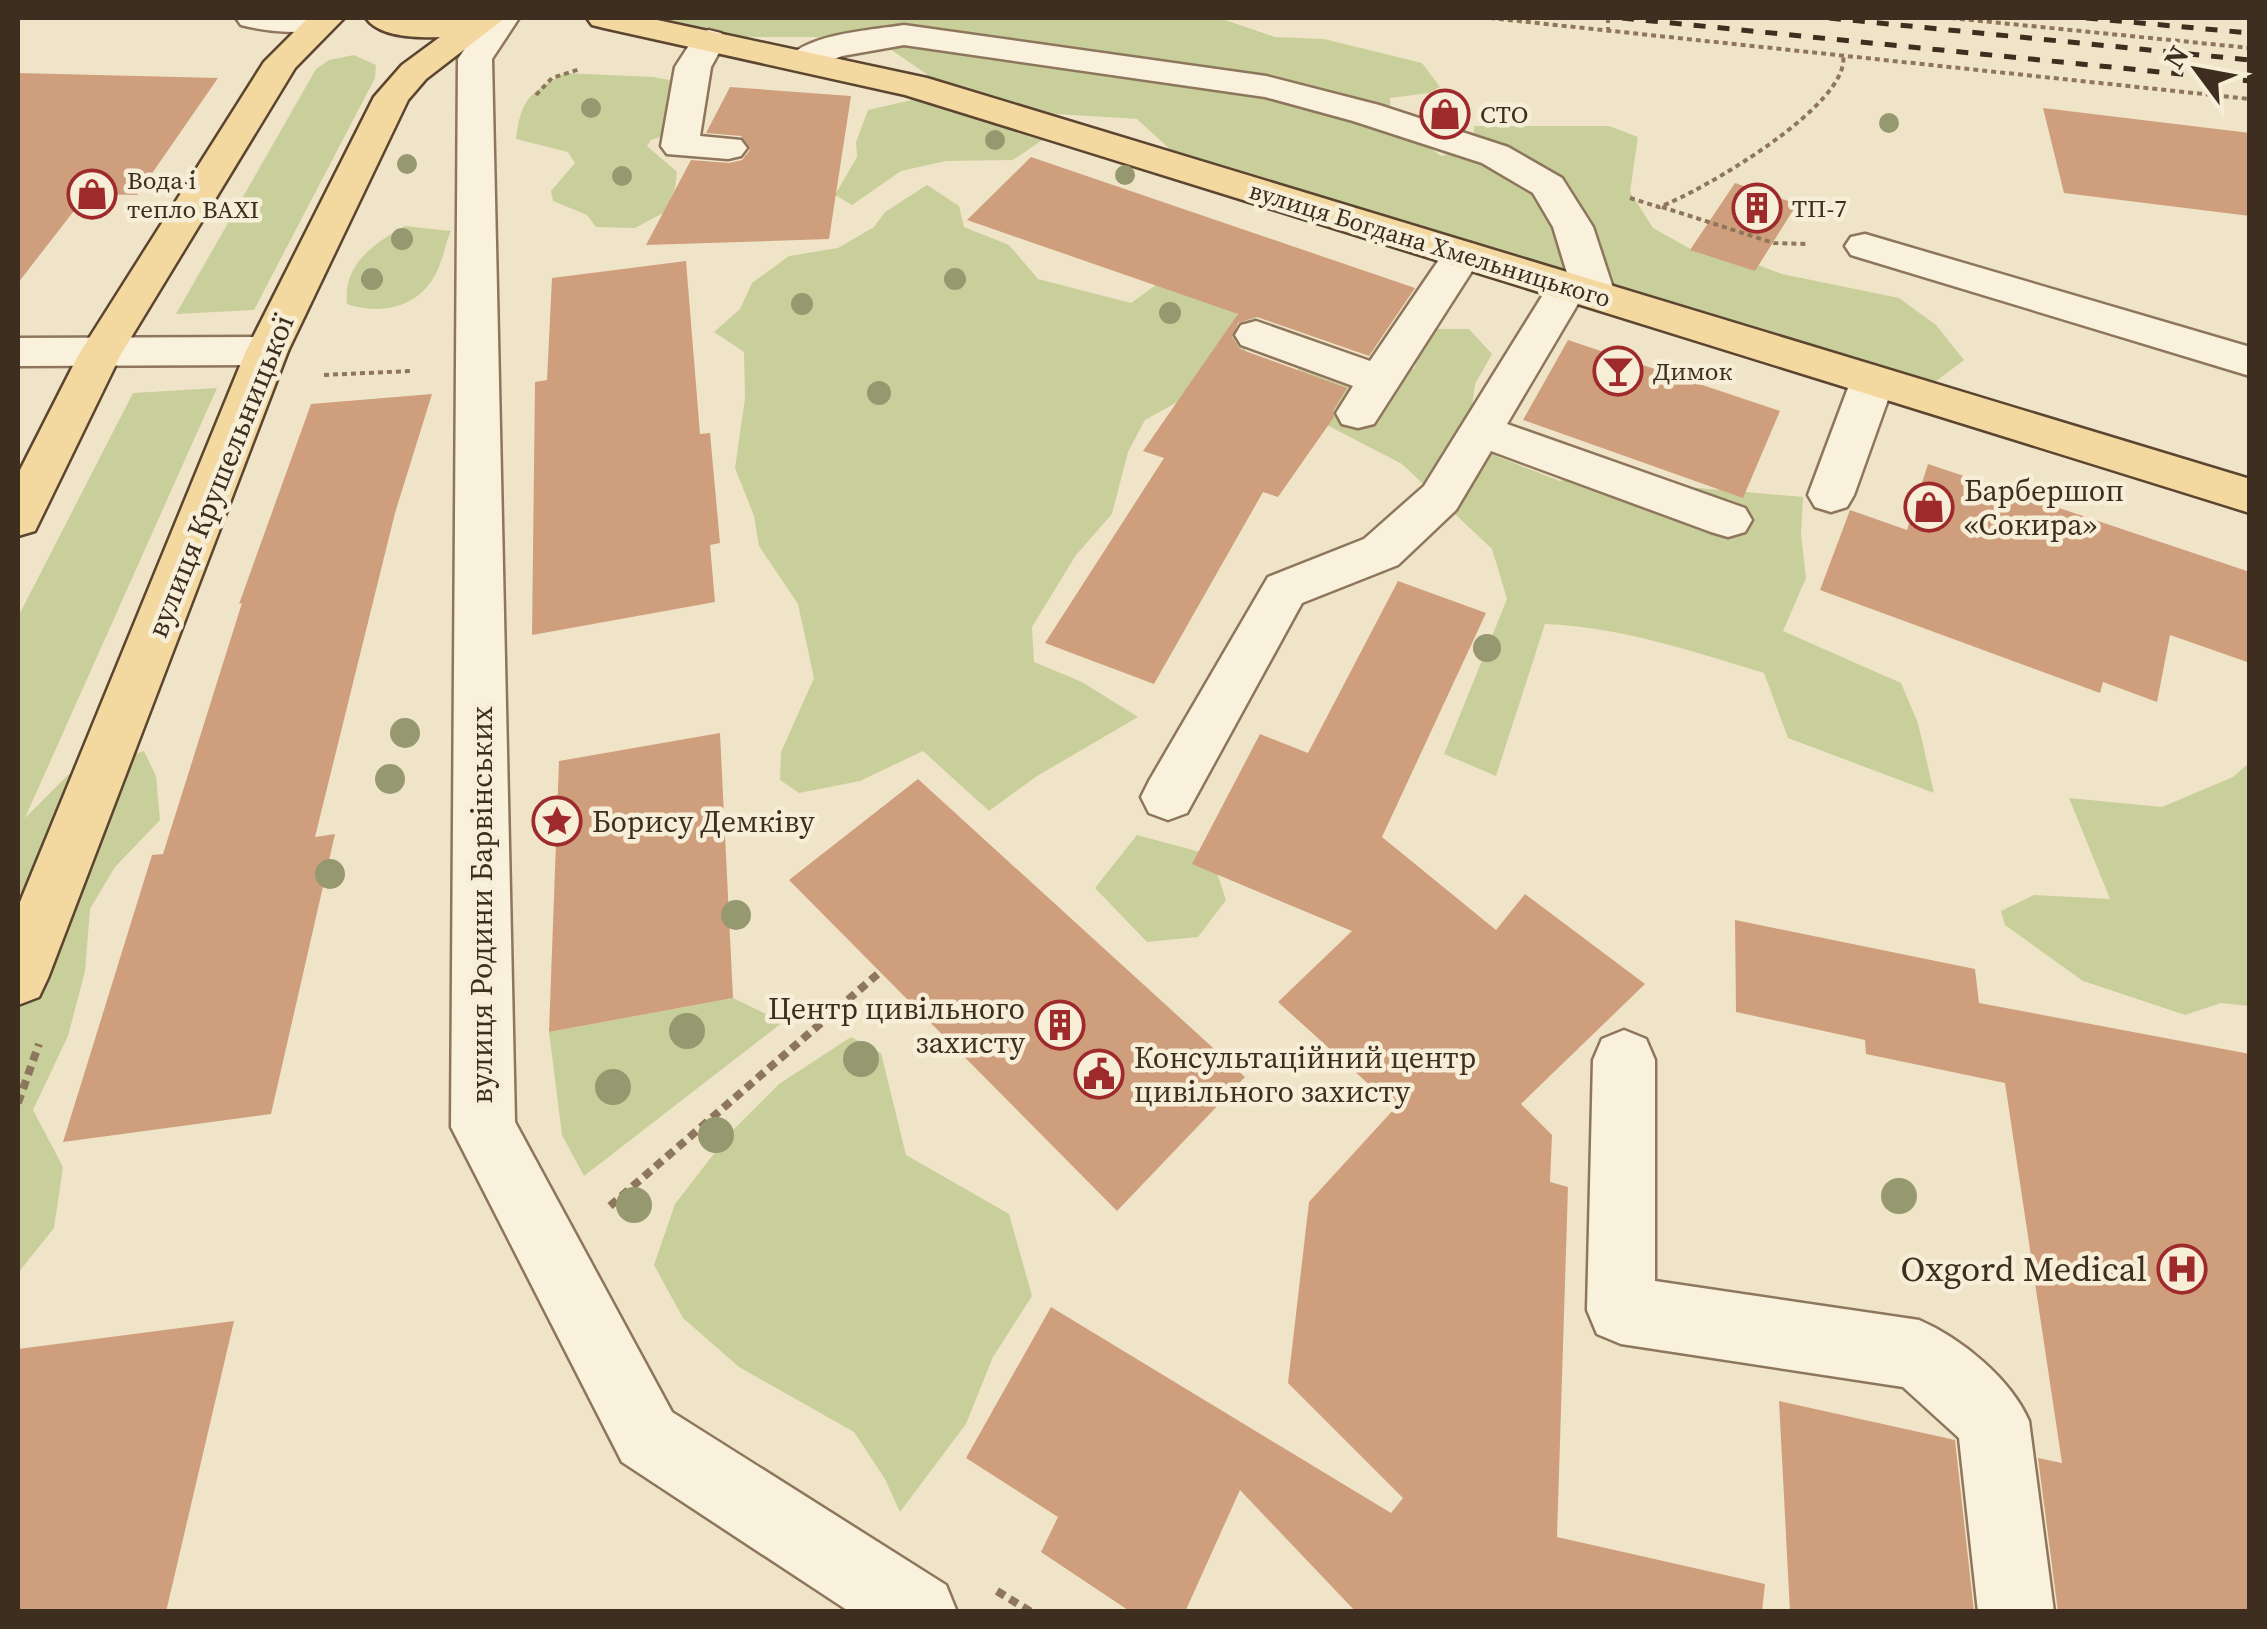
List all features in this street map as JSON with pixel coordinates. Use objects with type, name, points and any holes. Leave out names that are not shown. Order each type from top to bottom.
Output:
[{"type":"main road","points":[[383,18],[402,26],[430,28],[485,18]]},
{"type":"main road","name":"вулиця Крушельницької","points":[[18,978],[267,351],[392,96],[414,72],[485,18]]},
{"type":"main road","name":"вулиця Богдана Хмельницького","points":[[604,18],[701,54],[803,61],[914,86],[2250,496]]},
{"type":"main road","points":[[18,519],[100,354],[280,62],[324,19]]},
{"type":"street","points":[[253,18],[324,19]]},
{"type":"street","name":"вулиця Родини Барвінських","points":[[502,18],[475,60],[483,1127],[647,1437],[919,1612]]},
{"type":"street","points":[[803,61],[833,47],[904,35],[1266,87],[1366,113],[1496,156],[1548,186],[1574,226],[1581,290],[1481,432],[1440,498],[1381,552],[1285,590],[1168,797]]},
{"type":"street","points":[[701,54],[680,146],[728,148]]},
{"type":"street","points":[[1865,246],[2250,362]]},
{"type":"street","points":[[1256,336],[1369,396],[1464,254]]},
{"type":"street","points":[[18,352],[267,351]]},
{"type":"street","points":[[1831,495],[1872,380]]},
{"type":"street","points":[[1481,432],[1728,520]]},
{"type":"street","points":[[1624,1060],[1621,1310],[1919,1354],[1993,1421],[2016,1612]]},
{"type":"path","points":[[1490,18],[2250,100]]},
{"type":"path","points":[[1608,18],[1608,29]]},
{"type":"path","points":[[1951,18],[2250,48]]},
{"type":"path","points":[[535,97],[552,78],[586,67],[701,54]]},
{"type":"path","points":[[1619,193],[1650,208],[1662,207],[1705,185],[1783,132],[1839,81],[1846,68],[1843,55]]},
{"type":"path","points":[[1662,207],[1774,243],[1865,246]]},
{"type":"path","points":[[315,376],[425,370]]},
{"type":"path","points":[[597,1217],[880,972]]},
{"type":"path","points":[[981,1581],[1030,1612]]},
{"type":"green space","points":[[656,18],[1219,18],[1275,37],[1324,39],[1422,63],[1440,87],[1429,93],[1390,98],[1391,118],[1441,156],[1473,147],[1474,126],[1609,126],[1638,137],[1630,192],[1653,228],[1694,251],[1739,258],[1782,274],[1899,298],[1936,325],[1964,360],[1927,388],[1173,152],[1137,119],[1057,114],[941,84],[890,49],[814,37],[739,37]]},
{"type":"green space","points":[[354,55],[376,65],[375,78],[254,310],[176,314],[316,69],[329,60]]},
{"type":"green space","points":[[565,73],[653,77],[692,84],[680,131],[651,140],[647,146],[677,172],[665,212],[635,228],[596,227],[587,215],[553,201],[551,191],[575,163],[568,152],[516,139],[529,98]]},
{"type":"green space","points":[[916,99],[1047,137],[1013,160],[946,161],[901,171],[852,205],[835,195],[857,157],[856,142],[868,110]]},
{"type":"green space","points":[[927,185],[959,206],[964,227],[1009,245],[1038,279],[1131,303],[1163,280],[1236,267],[1237,323],[1248,347],[1229,367],[1145,420],[1128,452],[1112,514],[1076,555],[1032,627],[1034,662],[1082,682],[1138,717],[1037,776],[989,811],[923,751],[860,781],[799,793],[780,780],[781,752],[814,678],[798,604],[759,546],[754,516],[735,468],[745,398],[744,352],[714,332],[740,309],[752,283],[789,256],[838,248],[874,227],[885,212]]},
{"type":"green space","points":[[405,226],[451,231],[435,276],[426,288],[403,304],[376,309],[347,304],[355,266],[382,240]]},
{"type":"green space","points":[[1428,329],[1469,329],[1492,354],[1475,384],[1470,423],[1496,456],[1560,481],[1604,471],[1664,485],[1803,497],[1801,534],[1806,578],[1783,631],[1901,683],[1918,723],[1934,793],[1788,738],[1764,673],[1656,641],[1573,626],[1545,624],[1496,776],[1444,754],[1507,599],[1492,549],[1402,464],[1319,421],[1301,384],[1293,343],[1414,369]]},
{"type":"green space","points":[[217,388],[25,818],[68,775],[144,751],[156,776],[160,820],[115,867],[90,909],[85,971],[68,1036],[33,1110],[63,1167],[54,1228],[18,1273],[18,617],[133,393]]},
{"type":"green space","points":[[2249,763],[2249,1006],[2221,1003],[2185,1015],[2083,981],[2005,925],[2001,911],[2034,895],[2110,899],[2069,798],[2162,807],[2233,777]]},
{"type":"green space","points":[[1137,835],[1211,855],[1226,900],[1198,937],[1147,942],[1095,888]]},
{"type":"green space","points":[[733,998],[783,1022],[584,1176],[562,1135],[549,1032]]},
{"type":"green space","points":[[851,1037],[881,1053],[906,1155],[1009,1214],[1032,1296],[993,1357],[966,1424],[900,1512],[885,1479],[854,1432],[739,1367],[683,1318],[654,1265],[675,1204],[730,1133],[779,1084]]},
{"type":"building","points":[[18,73],[218,78],[137,195],[87,194],[18,283]]},
{"type":"building","points":[[730,87],[851,96],[829,239],[646,245],[691,160],[729,163],[742,160],[750,150],[741,136],[706,133]]},
{"type":"building","points":[[2043,108],[2250,133],[2250,216],[2064,193]]},
{"type":"building","points":[[1031,157],[1415,288],[1369,356],[1257,317],[1238,323],[1232,337],[1240,349],[1347,388],[1333,411],[1334,417],[1278,497],[1263,492],[1154,684],[1045,643],[1164,458],[1143,451],[1238,314],[967,220]]},
{"type":"building","points":[[1735,183],[1797,204],[1755,271],[1690,250]]},
{"type":"building","points":[[686,261],[700,434],[710,433],[720,543],[710,545],[715,602],[532,635],[535,382],[547,380],[552,278]]},
{"type":"building","points":[[1568,340],[1780,411],[1743,498],[1523,420]]},
{"type":"building","points":[[432,394],[395,513],[315,837],[335,834],[271,1114],[63,1142],[152,855],[163,854],[242,603],[239,604],[311,404]]},
{"type":"building","points":[[1928,464],[2250,572],[2250,663],[2170,635],[2157,702],[2103,682],[2100,693],[1820,590],[1850,510],[1907,530]]},
{"type":"building","points":[[1398,581],[1486,613],[1382,837],[1496,930],[1525,894],[1645,984],[1521,1104],[1552,1135],[1550,1182],[1568,1187],[1557,1537],[1765,1584],[1762,1612],[1356,1612],[1240,1490],[1185,1612],[1131,1612],[1041,1552],[1058,1517],[966,1458],[1051,1307],[1391,1513],[1403,1498],[1288,1383],[1309,1202],[1395,1108],[1278,1002],[1352,931],[1192,864],[1260,734],[1308,753]]},
{"type":"building","points":[[720,733],[733,998],[549,1032],[559,761]]},
{"type":"building","name":"Центр цивільного захисту","points":[[918,779],[1245,1077],[1117,1211],[789,880]]},
{"type":"building","points":[[1735,920],[1975,969],[1979,1003],[2250,1054],[2250,1612],[2058,1612],[2038,1458],[2062,1463],[2005,1083],[1866,1054],[1865,1040],[1736,1012]]},
{"type":"building","points":[[234,1321],[166,1612],[18,1612],[18,1349]]},
{"type":"building","points":[[1779,1401],[1955,1440],[1974,1612],[1790,1612]]},
{"type":"railway","points":[[1622,18],[2250,81]]},
{"type":"railway","points":[[1829,18],[2250,60]]},
{"type":"railway","points":[[2086,18],[2250,33]]},
{"type":"place","name":"СТО","points":[[1445,114]]},
{"type":"place","name":"Вода і тепло BAXI","points":[[92,194]]},
{"type":"place","name":"ТП-7","points":[[1757,208]]},
{"type":"place","name":"Димок","points":[[1618,371]]},
{"type":"place","name":"Барбершоп «Сокира»","points":[[1929,507]]},
{"type":"place","name":"Борису Демківу","points":[[557,821]]},
{"type":"place","name":"Центр цивільного захисту","points":[[1060,1025]]},
{"type":"place","name":"Консультаційний центр цивільного захисту","points":[[1099,1074]]},
{"type":"place","name":"Oxgord Medical","points":[[2182,1269]]}]
